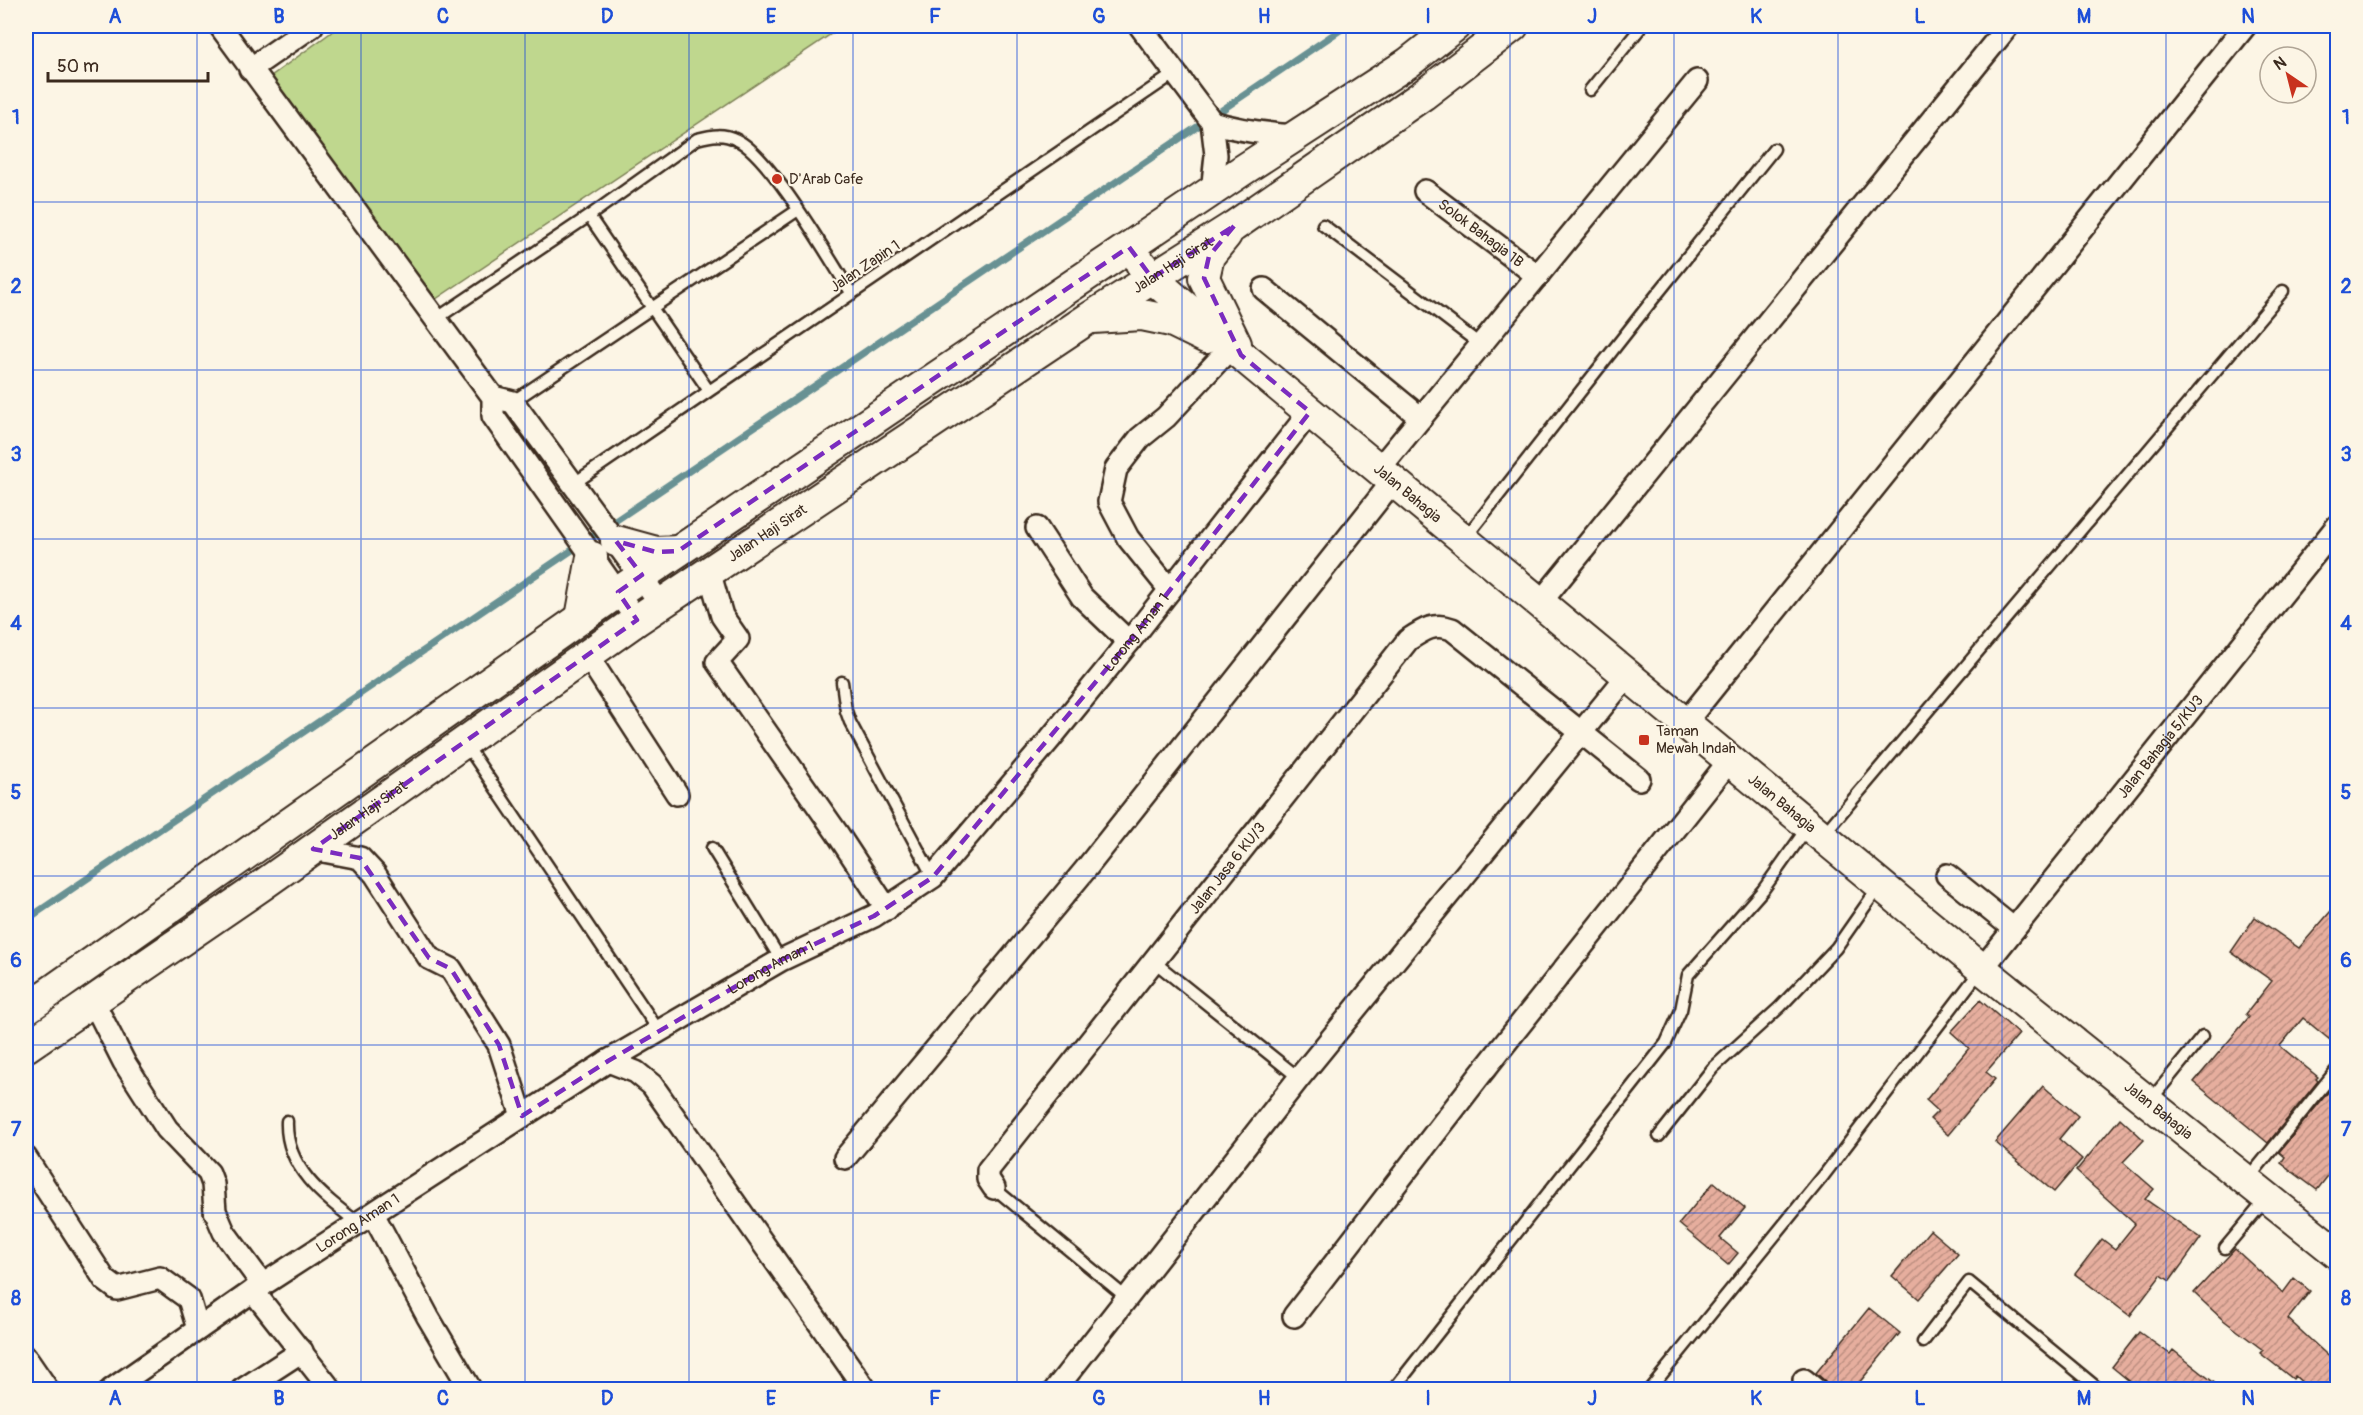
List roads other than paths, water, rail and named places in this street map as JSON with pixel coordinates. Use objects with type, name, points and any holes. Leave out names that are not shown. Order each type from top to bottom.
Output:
[{"type":"main road","points":[[26,1009],[630,584],[1129,247],[1408,63],[1455,26]]},
{"type":"main road","name":"Jalan Haji Sirat","points":[[26,1047],[313,849],[649,612],[1089,318],[1233,226],[1423,95],[1513,26]]},
{"type":"main road","points":[[1233,226],[1209,256],[1204,278],[1235,352]]},
{"type":"main road","name":"Jalan Bahagia","points":[[1129,247],[1152,278],[1235,352],[1982,969],[2337,1254]]},
{"type":"main road","points":[[1089,318],[1142,315],[1171,321],[1235,352]]},
{"type":"main road","points":[[581,618],[602,546],[656,552],[678,551]]},
{"type":"street","points":[[220,26],[499,405],[563,517],[602,546],[649,612]]},
{"type":"street","points":[[250,69],[288,32],[312,26]]},
{"type":"street","points":[[1140,26],[1212,122],[1216,155],[1212,192]]},
{"type":"street","points":[[1540,603],[2008,26]]},
{"type":"street","points":[[1685,723],[2245,26]]},
{"type":"street","points":[[845,1158],[1085,870],[1386,475],[1421,418],[1696,81]]},
{"type":"street","points":[[1212,122],[1236,130],[1296,136]]},
{"type":"street","name":"Solok Bahagia 1B","points":[[1425,191],[1538,276]]},
{"type":"street","points":[[1264,289],[1421,418]]},
{"type":"street","points":[[1170,590],[1128,538],[1109,502],[1116,469],[1140,438],[1166,417],[1235,352]]},
{"type":"street","points":[[499,405],[573,484],[586,502],[602,546],[649,612]]},
{"type":"street","name":"Lorong Aman 1","points":[[111,1389],[258,1288],[608,1061],[781,960],[887,909],[933,877],[1129,642],[1310,412]]},
{"type":"street","name":"Jalan Bahagia 5/KU3","points":[[1982,969],[2337,525]]},
{"type":"street","points":[[1036,528],[1082,597],[1129,642]]},
{"type":"street","points":[[709,572],[722,616],[738,639],[717,662],[837,833],[887,909]]},
{"type":"street","name":"Jalan Jasa 6 KU/3","points":[[994,1188],[988,1179],[988,1170],[1152,960],[1408,640],[1423,630],[1440,625],[1452,630],[1639,779]]},
{"type":"street","points":[[587,655],[677,794]]},
{"type":"street","points":[[1055,1389],[1299,1078],[1628,675]]},
{"type":"street","points":[[1294,1316],[1480,1075],[1730,760]]},
{"type":"street","points":[[313,849],[360,858],[375,874],[429,958],[451,969],[499,1045],[522,1116]]},
{"type":"street","points":[[1947,875],[2014,928]]},
{"type":"street","points":[[93,1001],[124,1062],[163,1122],[210,1173],[215,1211],[224,1232],[258,1288],[331,1389]]},
{"type":"street","points":[[608,1061],[636,1072],[652,1085],[866,1389]]},
{"type":"street","points":[[26,1158],[105,1280],[117,1289],[160,1278],[189,1299],[198,1329]]},
{"type":"street","points":[[366,1219],[429,1317],[471,1389]]},
{"type":"street","points":[[242,1389],[302,1351]]},
{"type":"street","points":[[26,1358],[38,1386]]},
{"type":"lane","points":[[1590,90],[1642,26]]},
{"type":"lane","name":"Jalan Zapin 1","points":[[573,484],[1175,73]]},
{"type":"lane","points":[[436,319],[589,216],[697,139],[717,134],[738,140],[758,156],[798,210],[852,294]]},
{"type":"lane","points":[[1464,540],[1774,149]]},
{"type":"lane","points":[[499,405],[652,308],[798,210]]},
{"type":"lane","points":[[589,216],[709,391]]},
{"type":"lane","points":[[1323,225],[1481,345]]},
{"type":"lane","points":[[1394,1389],[1666,1043],[1681,1010],[1688,975],[1816,831],[2283,291]]},
{"type":"lane","points":[[842,682],[850,722],[933,877]]},
{"type":"lane","points":[[465,742],[659,1031]]},
{"type":"lane","points":[[712,848],[781,960]]},
{"type":"lane","points":[[1659,1136],[1713,1068],[1780,1007],[1836,948],[1880,885]]},
{"type":"lane","points":[[1152,960],[1299,1078]]},
{"type":"lane","points":[[1649,1389],[1824,1175],[1982,969]]},
{"type":"lane","points":[[2148,1103],[2203,1036]]},
{"type":"lane","points":[[2225,1248],[2257,1190],[2337,1068]]},
{"type":"lane","points":[[287,1121],[286,1137],[301,1171],[329,1200],[366,1219]]},
{"type":"lane","name":"Jalan Jasa 6 KU/3","points":[[994,1188],[1127,1298]]},
{"type":"lane","points":[[1923,1342],[1968,1282],[2100,1389]]},
{"type":"waterway","points":[[26,920],[1346,26]]},
{"type":"place","name":"D'Arab Cafe","points":[[777,179]]},
{"type":"place","name":"Taman Mewah Indah","points":[[1644,740]]}]
